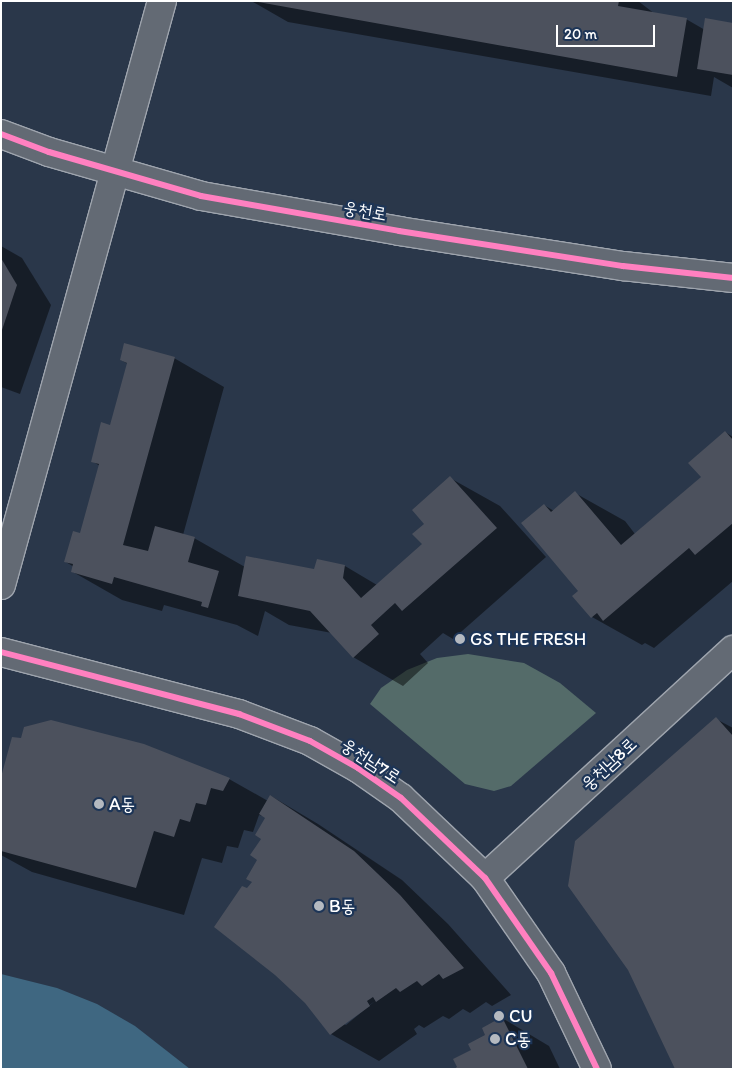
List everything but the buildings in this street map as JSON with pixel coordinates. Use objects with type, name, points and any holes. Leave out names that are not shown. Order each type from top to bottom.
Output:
[{"type":"street","points":[[1,585],[162,1]]},
{"type":"street","name":"웅천로","points":[[1,134],[116,172],[202,196],[296,214],[622,266],[733,278]]},
{"type":"street","name":"웅천남8로","points":[[485,878],[733,650]]},
{"type":"street","name":"웅천남7로","points":[[1,652],[239,714],[310,741],[358,768],[401,798],[485,878],[550,973],[597,1069]]},
{"type":"green space","points":[[468,654],[524,663],[560,683],[596,713],[511,786],[494,791],[465,784],[370,704],[381,688],[407,670],[437,658]]},
{"type":"water","points":[[1,974],[57,988],[97,1004],[135,1026],[190,1069],[1,1069]]},
{"type":"cycle path","points":[[1,134],[49,152],[201,196],[399,231],[623,266],[733,278]]},
{"type":"cycle path","points":[[1,652],[239,714],[310,741],[358,768],[401,798],[485,878],[551,973],[597,1069]]},
{"type":"place","name":"GS THE FRESH","points":[[460,639]]},
{"type":"place","name":"A동","points":[[99,804]]},
{"type":"place","name":"B동","points":[[319,906]]},
{"type":"place","name":"CU","points":[[499,1016]]},
{"type":"place","name":"C동","points":[[495,1039]]}]
